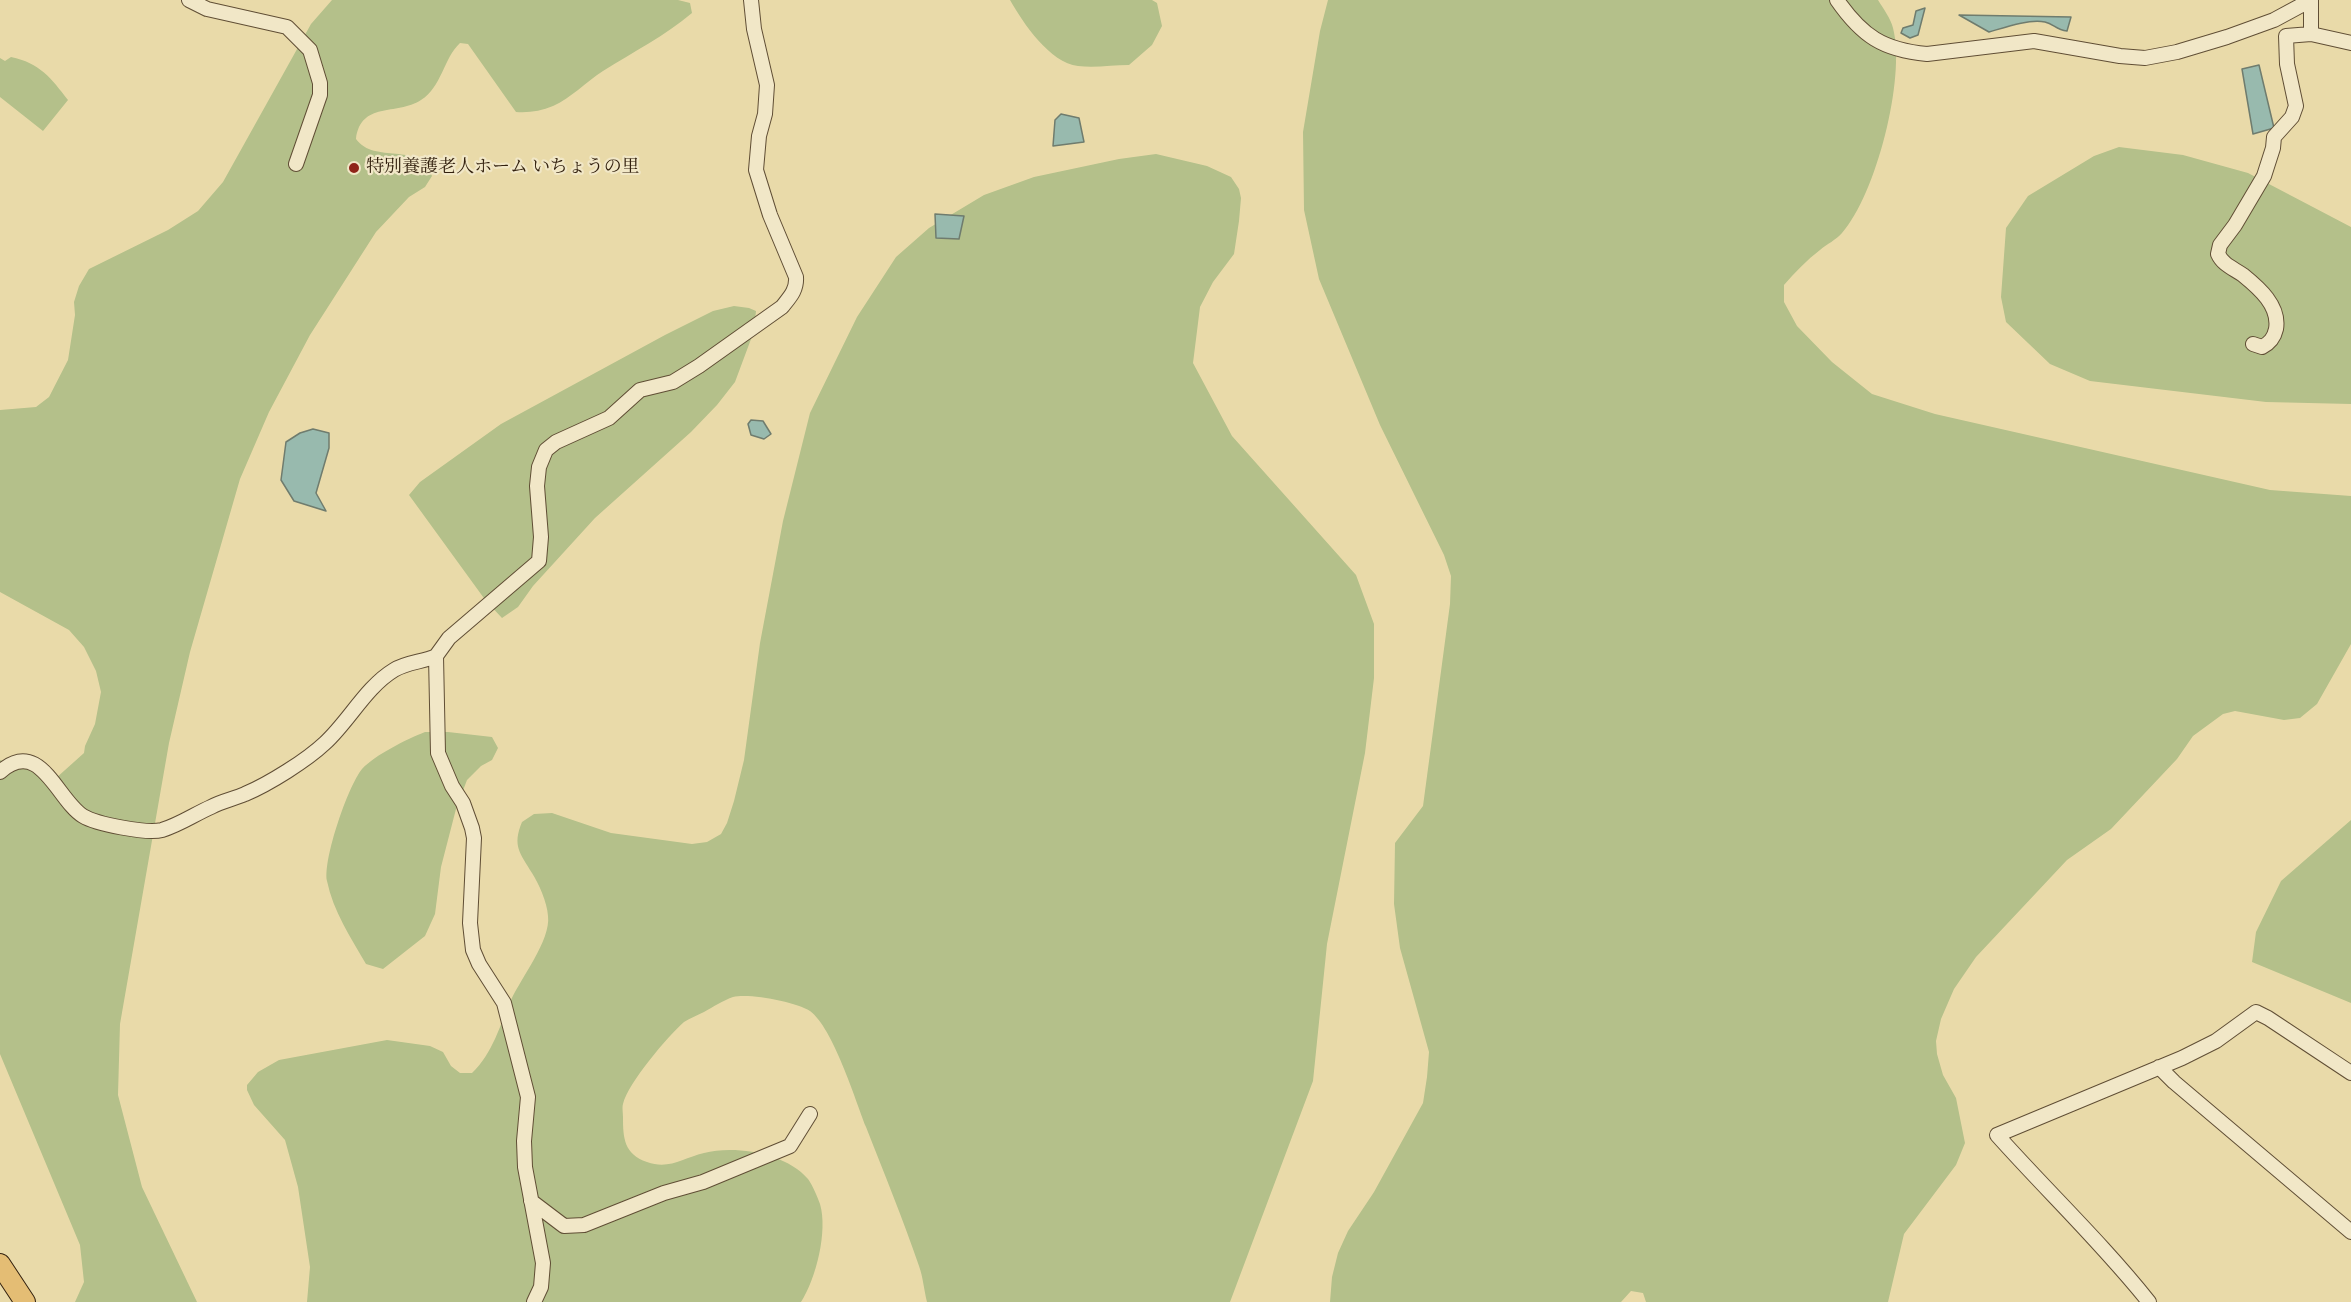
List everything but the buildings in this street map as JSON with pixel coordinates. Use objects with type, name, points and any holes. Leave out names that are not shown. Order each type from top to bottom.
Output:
[{"type":"highway","points":[[0,1264],[26,1302]]},
{"type":"street","points":[[189,0],[207,9],[287,27],[310,50],[320,83],[320,95],[296,164]]},
{"type":"street","points":[[534,1302],[541,1287],[543,1263],[531,1201],[524,1142],[528,1097],[504,1004],[473,950],[470,923],[474,838],[463,803],[438,753],[436,656],[449,638],[539,561],[541,537],[537,486],[539,467],[546,450],[556,441],[609,418],[640,390],[673,382],[699,366],[782,307],[792,295],[796,277],[770,215],[756,170],[767,85],[754,29],[751,0]]},
{"type":"street","points":[[1837,0],[1865,33],[1882,44],[1911,53],[1927,54],[2034,41],[2120,56],[2145,57],[2177,52],[2227,37],[2274,20],[2311,0],[2311,34]]},
{"type":"street","points":[[2253,344],[2262,346],[2270,343],[2276,333],[2277,319],[2264,293],[2221,261],[2218,254],[2220,245],[2265,176],[2274,137],[2292,117],[2296,106],[2287,64],[2286,36],[2311,34],[2351,42]]},
{"type":"street","points":[[0,772],[6,766],[20,762],[32,763],[43,769],[83,816],[140,832],[161,831],[213,806],[244,795],[299,763],[326,742],[376,685],[393,670],[436,656]]},
{"type":"street","points":[[2149,1302],[2092,1235],[2031,1174],[1997,1135],[2216,1041],[2256,1012],[2351,1073]]},
{"type":"street","points":[[2159,1067],[2351,1232]]},
{"type":"street","points":[[531,1201],[564,1226],[584,1225],[664,1193],[703,1182],[790,1146],[810,1114]]},
{"type":"green space","points":[[332,0],[678,0],[690,3],[692,13],[603,71],[560,103],[530,112],[516,112],[468,44],[460,43],[434,88],[421,100],[401,108],[372,114],[359,127],[356,139],[364,147],[417,159],[425,165],[432,176],[425,187],[409,197],[376,232],[310,335],[269,412],[240,479],[190,652],[169,743],[120,1024],[118,1095],[142,1187],[197,1302],[75,1302],[84,1282],[80,1245],[0,1054],[0,760],[55,779],[84,753],[95,724],[101,692],[96,671],[84,647],[69,630],[0,592],[0,410],[36,407],[49,397],[68,360],[75,315],[74,302],[79,286],[89,269],[168,230],[198,211],[223,182],[311,24]]},
{"type":"green space","points":[[1010,0],[1152,0],[1157,3],[1162,26],[1152,45],[1129,65],[1078,66],[1057,58],[1048,50],[1022,20]]},
{"type":"green space","points":[[1328,0],[1878,0],[1892,25],[1896,50],[1892,105],[1885,135],[1877,165],[1854,215],[1840,235],[1810,258],[1784,285],[1784,302],[1797,326],[1832,362],[1872,394],[1935,414],[2270,490],[2351,496],[2351,644],[2317,704],[2300,718],[2284,720],[2235,711],[2223,714],[2193,736],[2177,759],[2111,829],[2067,860],[1976,957],[1954,989],[1941,1019],[1936,1041],[1943,1075],[1956,1098],[1965,1143],[1956,1165],[1904,1234],[1888,1302],[1646,1302],[1643,1293],[1631,1291],[1621,1302],[1330,1302],[1332,1277],[1338,1253],[1348,1231],[1374,1192],[1423,1103],[1429,1052],[1400,948],[1394,904],[1395,843],[1423,806],[1450,604],[1451,576],[1444,555],[1380,425],[1319,279],[1304,210],[1303,132],[1320,31]]},
{"type":"green space","points":[[11,57],[30,63],[44,72],[68,100],[43,131],[0,97],[0,58],[5,61]]},
{"type":"green space","points":[[2119,147],[2183,155],[2248,173],[2351,227],[2351,404],[2266,402],[2090,381],[2050,364],[2006,322],[2001,297],[2006,228],[2028,196],[2094,156]]},
{"type":"green space","points":[[1156,154],[1207,166],[1231,177],[1239,189],[1241,198],[1234,254],[1213,282],[1200,307],[1193,363],[1232,436],[1356,575],[1374,624],[1374,678],[1365,753],[1327,944],[1313,1081],[1230,1302],[927,1302],[920,1270],[906,1231],[843,1065],[827,1032],[810,1011],[794,1004],[773,999],[741,996],[726,1000],[684,1022],[640,1073],[626,1095],[623,1107],[626,1144],[639,1159],[662,1165],[716,1151],[759,1153],[787,1163],[808,1179],[820,1204],[823,1227],[816,1268],[801,1302],[307,1302],[310,1267],[298,1187],[285,1140],[254,1105],[247,1085],[258,1072],[279,1060],[387,1040],[430,1046],[443,1052],[451,1066],[460,1073],[472,1073],[491,1048],[511,1000],[540,947],[548,926],[542,893],[521,854],[518,843],[522,822],[534,814],[552,813],[611,833],[692,844],[707,842],[721,834],[734,801],[744,760],[760,643],[783,521],[810,413],[857,317],[896,257],[929,228],[984,195],[1034,177],[1119,159]]},
{"type":"green space","points":[[734,306],[756,311],[754,331],[735,382],[691,432],[595,518],[533,586],[518,607],[502,618],[486,601],[409,495],[420,482],[501,424],[665,335],[713,311]]},
{"type":"green space","points":[[425,732],[492,737],[498,748],[492,760],[481,766],[467,780],[456,809],[441,867],[435,914],[425,936],[383,969],[366,964],[338,914],[327,881],[329,857],[344,806],[362,769],[383,753]]},
{"type":"green space","points":[[2351,820],[2351,1003],[2252,962],[2256,932],[2281,881]]},
{"type":"water","points":[[1925,8],[1918,35],[1910,38],[1901,33],[1903,28],[1913,25],[1916,11]]},
{"type":"water","points":[[1959,15],[2071,17],[2067,31],[2038,21],[1989,32]]},
{"type":"water","points":[[2259,65],[2274,128],[2253,134],[2242,69]]},
{"type":"water","points":[[1061,114],[1079,118],[1084,142],[1053,146],[1055,120]]},
{"type":"water","points":[[935,214],[964,216],[959,239],[936,238]]},
{"type":"water","points":[[751,420],[763,421],[771,434],[764,439],[751,435],[748,424]]},
{"type":"water","points":[[313,429],[329,433],[329,448],[316,493],[326,511],[294,501],[281,480],[286,442],[300,433]]},
{"type":"place","name":"特別養護老人ホーム いちょうの里","points":[[354,168]]}]
